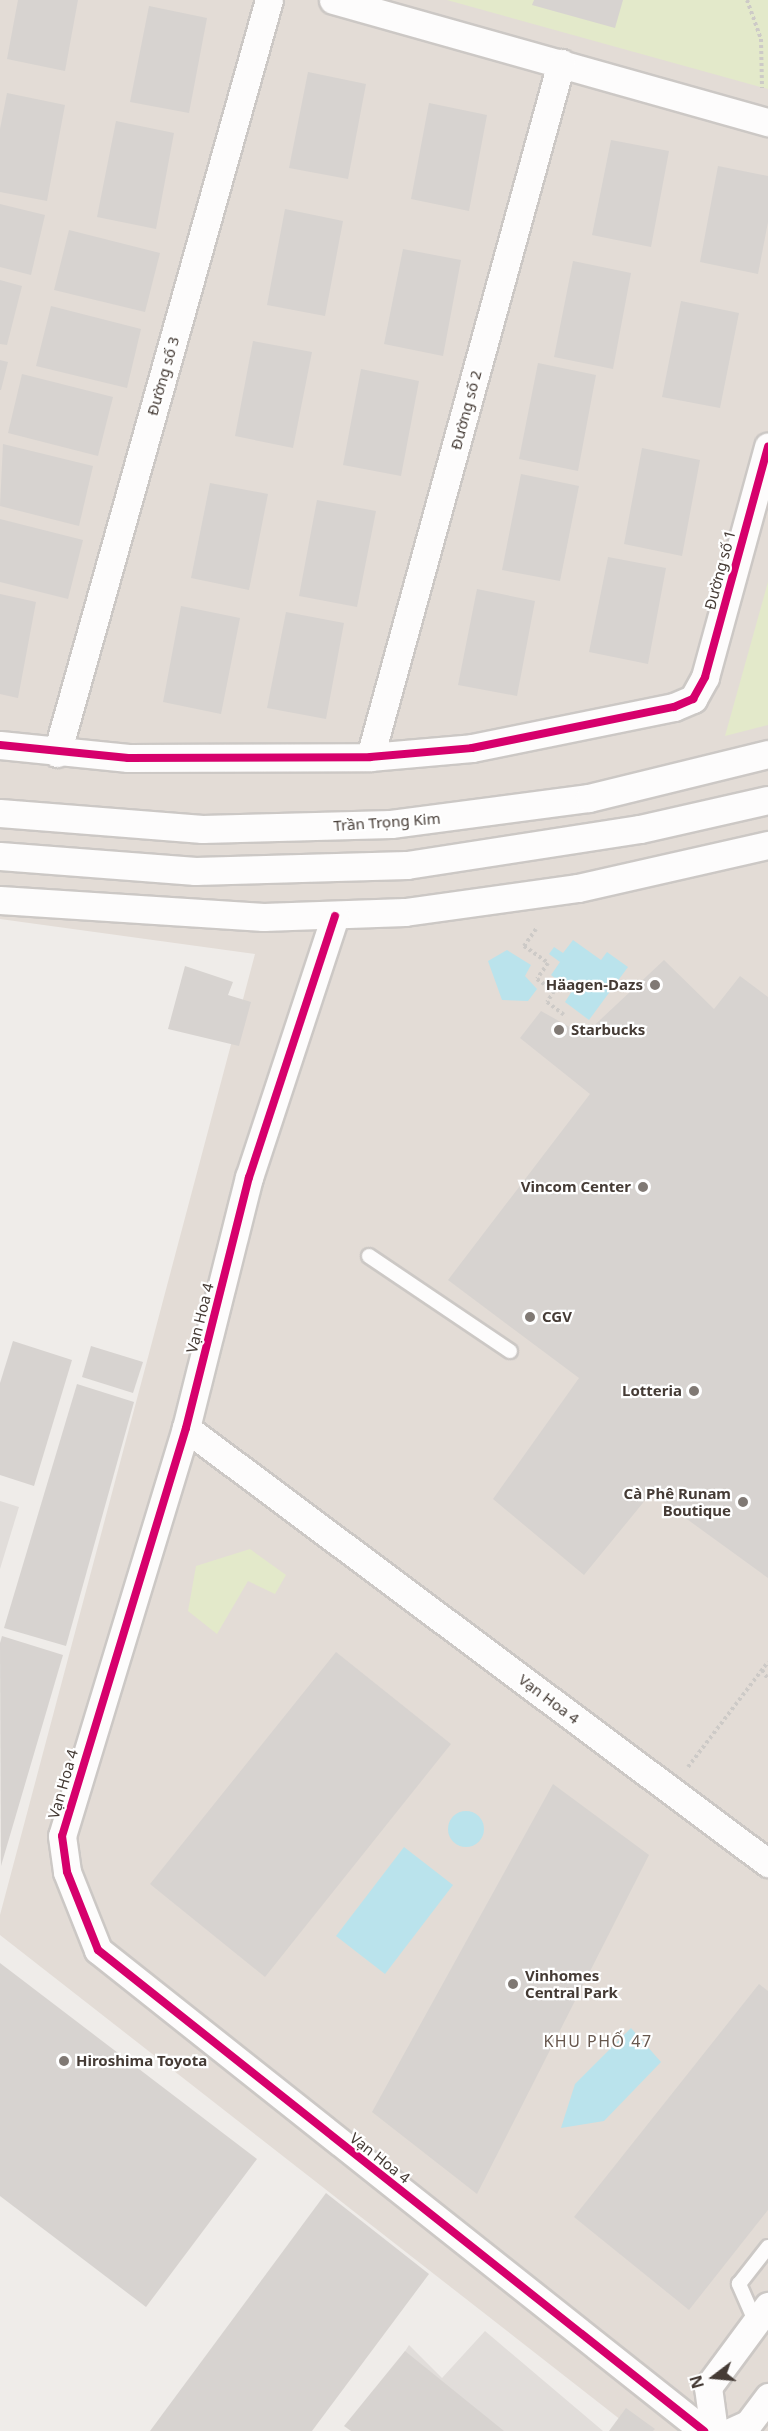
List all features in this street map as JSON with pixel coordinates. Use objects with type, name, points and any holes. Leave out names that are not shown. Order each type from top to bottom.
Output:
[{"type":"street","name":"Đường số 3","points":[[57,753],[268,0]]},
{"type":"street","points":[[333,0],[768,122]]},
{"type":"street","name":"Đường số 2","points":[[370,757],[561,63]]},
{"type":"street","name":"Đường số 1","points":[[370,757],[472,748],[652,714],[693,699],[705,677],[768,446]]},
{"type":"street","points":[[0,746],[57,753],[236,762],[370,757]]},
{"type":"street","name":"Trần Trọng Kim","points":[[0,813],[202,829],[391,824],[589,798],[768,754]]},
{"type":"street","points":[[0,856],[195,871],[407,865],[640,829],[768,800]]},
{"type":"street","points":[[0,900],[159,913],[335,916],[545,893],[768,845]]},
{"type":"street","name":"Vạn Hoa 4","points":[[335,916],[249,1178],[186,1428],[62,1836],[80,1916],[98,1950],[704,2431]]},
{"type":"street","name":"Vạn Hoa 4","points":[[186,1428],[670,1792],[768,1863]]},
{"type":"street","points":[[714,2431],[708,2387],[762,2315]]},
{"type":"street","points":[[732,2431],[748,2424],[768,2397]]},
{"type":"lane","points":[[369,1256],[510,1351]]},
{"type":"lane","points":[[762,2315],[739,2284],[768,2247]]},
{"type":"path","points":[[747,0],[760,39],[762,95]]},
{"type":"path","points":[[536,929],[524,946],[548,963],[537,979],[554,991],[546,1002],[564,1014]]},
{"type":"path","points":[[670,1792],[768,1662]]},
{"type":"path","points":[[762,1670],[768,1679]]},
{"type":"shaded area","name":"Vinhomes Central Park","points":[[0,0],[768,0],[768,2431],[635,2431],[0,1935],[0,1915],[255,954],[0,919]]},
{"type":"shaded area","points":[[0,1501],[19,1507],[0,1569]]},
{"type":"shaded area","points":[[485,2331],[603,2431],[354,2431],[409,2345],[442,2378]]},
{"type":"green space","points":[[447,0],[768,0],[768,89]]},
{"type":"green space","points":[[768,582],[768,725],[725,736]]},
{"type":"green space","points":[[250,1549],[286,1575],[275,1594],[248,1581],[217,1634],[188,1611],[196,1566]]},
{"type":"water","points":[[573,940],[601,960],[607,952],[628,967],[589,1020],[565,1002],[572,991],[551,975],[560,962],[549,954],[554,947],[563,953]]},
{"type":"water","points":[[507,950],[531,965],[525,976],[537,989],[528,1001],[502,1000],[488,961]]},
{"type":"water","points":[[466,1811],[479,1816],[484,1829],[479,1842],[466,1847],[453,1842],[448,1829],[453,1816]]},
{"type":"water","points":[[404,1847],[453,1885],[385,1974],[336,1936]]},
{"type":"water","points":[[631,2028],[661,2062],[604,2121],[561,2128],[575,2084]]},
{"type":"building","points":[[18,0],[78,0],[65,71],[7,59]]},
{"type":"building","points":[[534,0],[623,0],[615,28],[532,5]]},
{"type":"building","points":[[149,6],[207,18],[189,113],[130,102]]},
{"type":"building","points":[[308,72],[366,84],[348,179],[289,168]]},
{"type":"building","points":[[7,93],[65,105],[47,201],[0,192],[0,129]]},
{"type":"building","points":[[429,103],[487,115],[469,211],[411,199]]},
{"type":"building","points":[[116,121],[174,133],[156,229],[97,217]]},
{"type":"building","points":[[611,140],[669,151],[651,247],[592,235]]},
{"type":"building","points":[[718,166],[768,176],[768,222],[758,274],[700,262]]},
{"type":"building","points":[[0,204],[45,215],[31,275],[0,267]]},
{"type":"building","points":[[285,209],[343,221],[325,316],[267,305]]},
{"type":"building","points":[[69,230],[160,253],[145,312],[54,290]]},
{"type":"building","points":[[403,249],[461,260],[443,356],[384,344]]},
{"type":"building","points":[[573,261],[631,273],[613,369],[554,357]]},
{"type":"building","points":[[0,280],[22,286],[7,345],[0,344]]},
{"type":"building","points":[[681,301],[739,313],[720,408],[662,397]]},
{"type":"building","points":[[51,306],[141,329],[127,388],[36,366]]},
{"type":"building","points":[[253,341],[312,352],[293,448],[235,436]]},
{"type":"building","points":[[0,360],[8,362],[1,390],[0,390]]},
{"type":"building","points":[[538,363],[596,375],[578,471],[519,459]]},
{"type":"building","points":[[361,369],[419,381],[401,476],[343,465]]},
{"type":"building","points":[[22,374],[113,397],[98,456],[8,433]]},
{"type":"building","points":[[3,444],[93,466],[79,526],[0,506]]},
{"type":"building","points":[[642,448],[700,460],[682,556],[624,544]]},
{"type":"building","points":[[521,474],[579,486],[560,581],[502,570]]},
{"type":"building","points":[[210,483],[268,494],[249,590],[191,578]]},
{"type":"building","points":[[317,500],[376,511],[357,607],[299,596]]},
{"type":"building","points":[[0,519],[83,540],[68,599],[0,582]]},
{"type":"building","points":[[608,557],[666,568],[648,664],[589,652]]},
{"type":"building","points":[[477,589],[535,601],[517,696],[458,685]]},
{"type":"building","points":[[0,594],[36,602],[18,698],[0,694]]},
{"type":"building","points":[[181,606],[240,618],[221,714],[163,702]]},
{"type":"building","points":[[286,612],[344,623],[326,719],[267,708]]},
{"type":"building","name":"Vincom Center","points":[[664,960],[714,1009],[740,976],[768,997],[768,1578],[651,1493],[584,1575],[493,1499],[579,1378],[448,1280],[590,1094],[520,1038],[541,1011],[584,1035]]},
{"type":"building","points":[[185,966],[233,982],[228,995],[251,1002],[239,1046],[168,1029]]},
{"type":"building","points":[[13,1341],[72,1360],[34,1486],[0,1475],[0,1383]]},
{"type":"building","points":[[91,1346],[143,1362],[133,1393],[82,1377]]},
{"type":"building","points":[[77,1384],[134,1402],[66,1646],[4,1628]]},
{"type":"building","points":[[2,1636],[63,1655],[1,1866],[0,1643]]},
{"type":"building","points":[[336,1652],[451,1744],[265,1977],[150,1884]]},
{"type":"building","name":"Vinhomes Central Park","points":[[553,1784],[649,1855],[477,2194],[372,2112]]},
{"type":"building","name":"Hiroshima Toyota","points":[[0,1963],[257,2159],[146,2307],[0,2196]]},
{"type":"building","points":[[759,1984],[768,1991],[768,2210],[689,2310],[574,2217]]},
{"type":"building","points":[[326,2193],[429,2274],[312,2431],[150,2431]]},
{"type":"building","points":[[405,2351],[504,2431],[351,2431],[344,2426]]},
{"type":"building","points":[[626,2408],[655,2429],[653,2431],[609,2431]]},
{"type":"cycle path","points":[[0,745],[128,758],[370,757],[472,748],[674,707],[693,699],[705,677],[768,446]]},
{"type":"cycle path","points":[[335,916],[249,1177],[186,1428],[62,1836],[67,1872],[98,1950],[704,2431]]},
{"type":"place","name":"Häagen-Dazs","points":[[655,985]]},
{"type":"place","name":"Starbucks","points":[[559,1030]]},
{"type":"place","name":"Vincom Center","points":[[643,1187]]},
{"type":"place","name":"CGV","points":[[530,1317]]},
{"type":"place","name":"Lotteria","points":[[694,1391]]},
{"type":"place","name":"Cà Phê Runam Boutique","points":[[743,1502]]},
{"type":"place","name":"Vinhomes Central Park","points":[[513,1984]]},
{"type":"place","name":"Hiroshima Toyota","points":[[64,2061]]},
{"type":"district","name":"KHU PHỐ 47","points":[[598,2041]]}]
